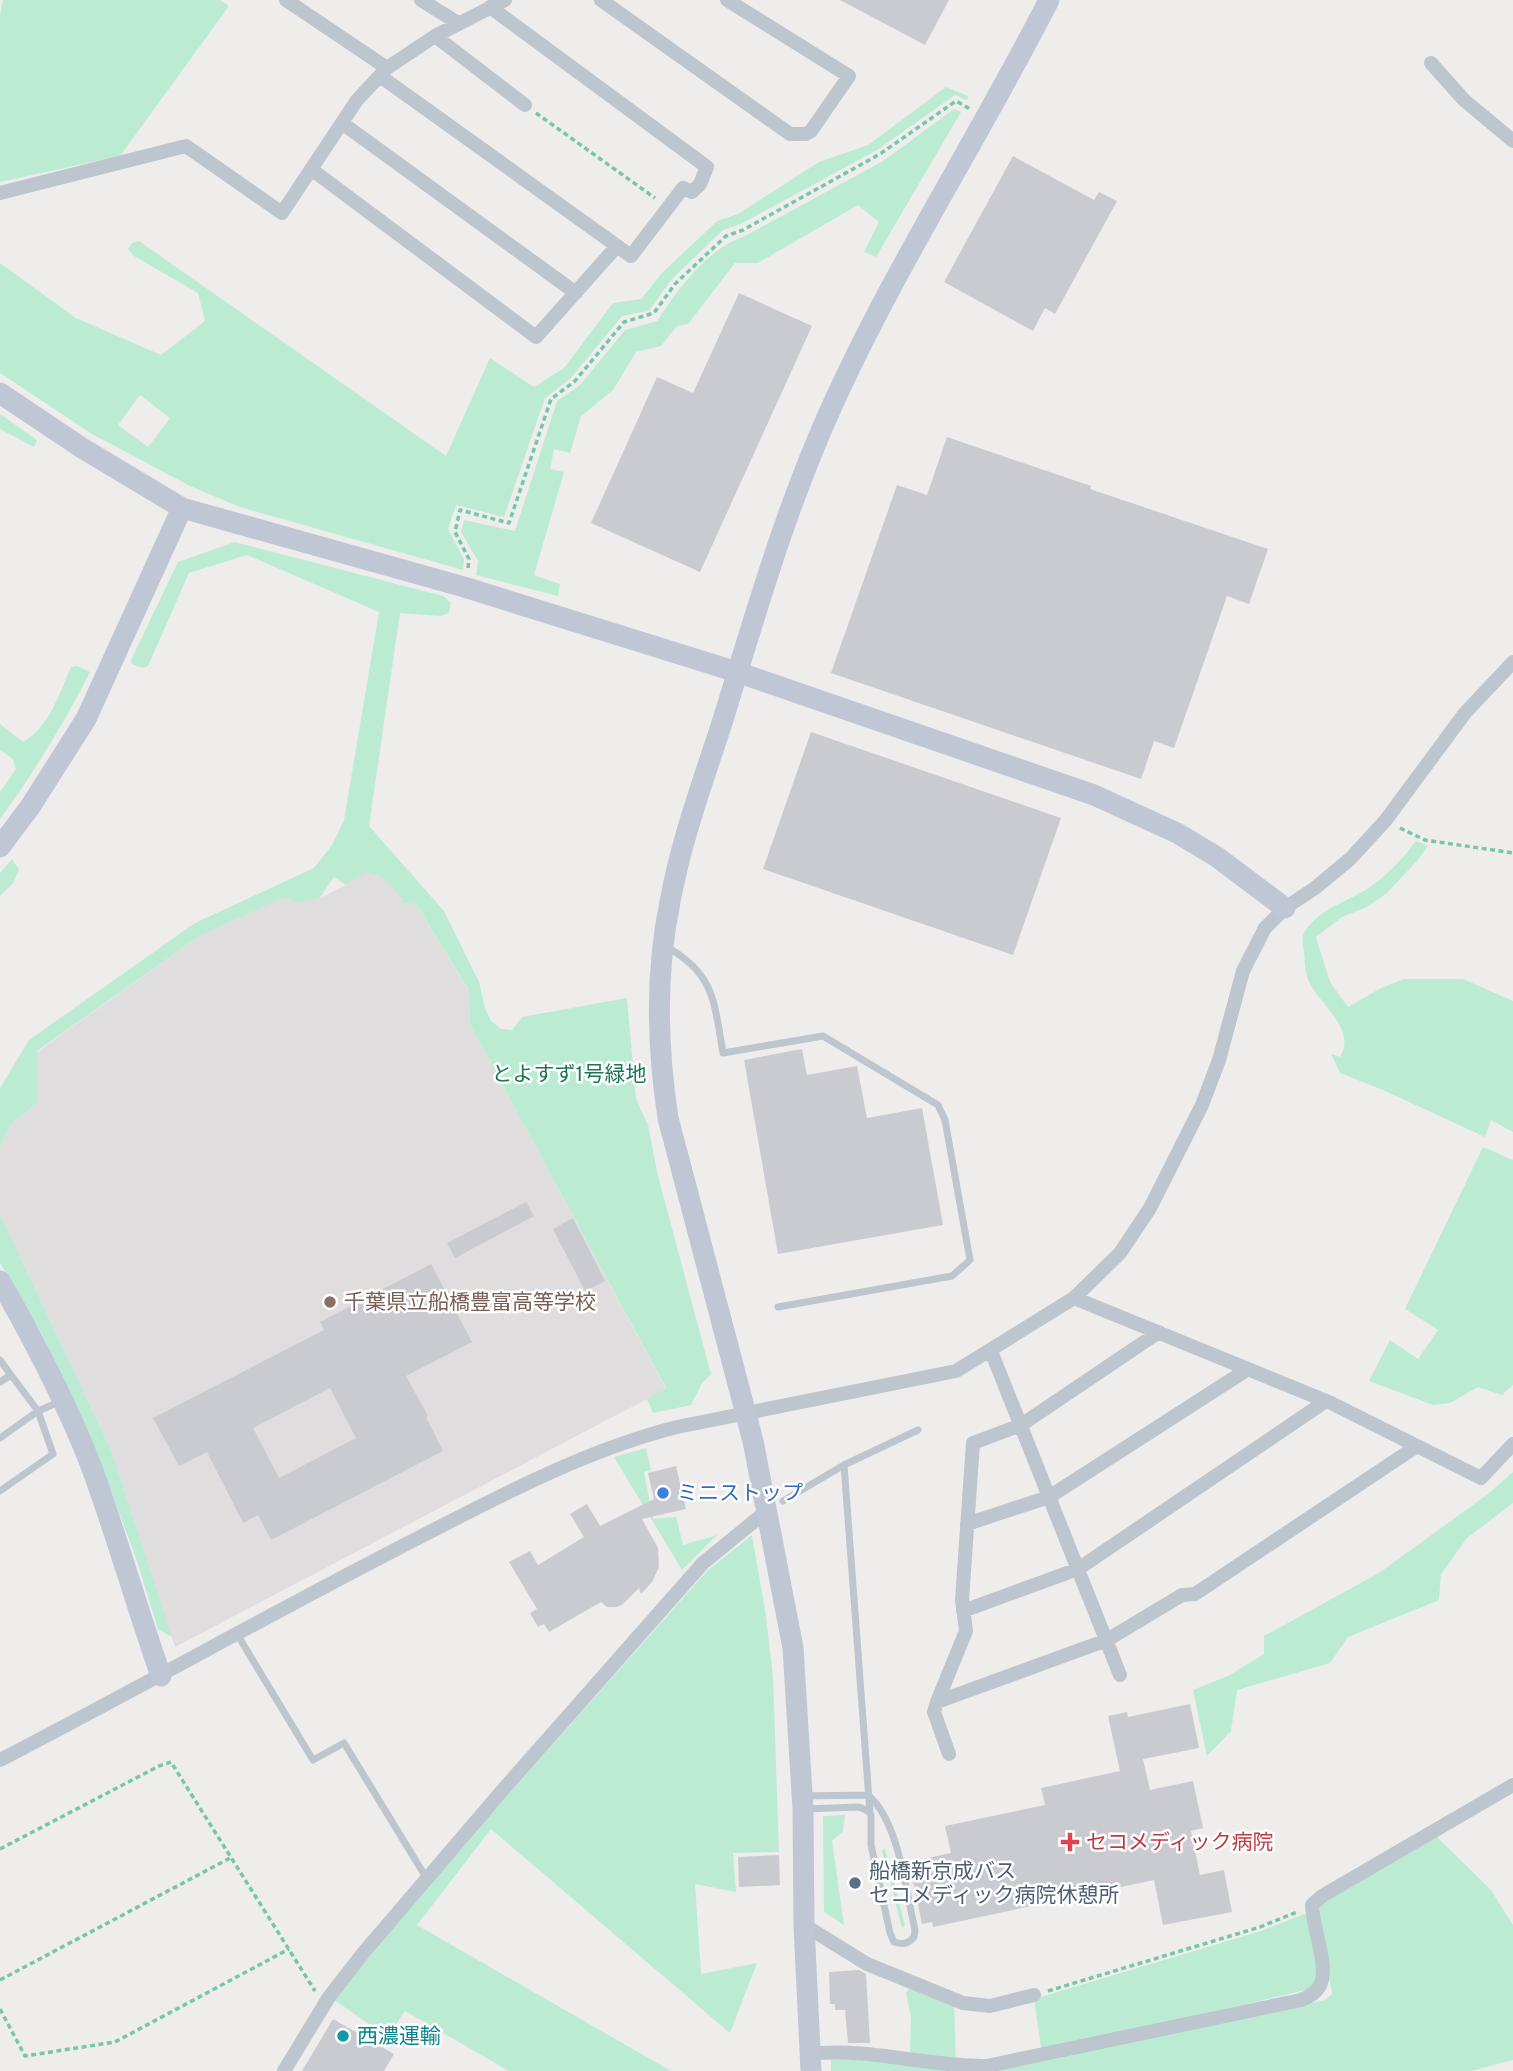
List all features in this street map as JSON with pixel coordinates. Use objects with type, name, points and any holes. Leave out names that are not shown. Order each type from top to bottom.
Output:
[{"type":"street","points":[[286,0],[631,256],[683,188],[692,192],[700,184],[707,167],[490,7]]},
{"type":"street","points":[[421,0],[458,23]]},
{"type":"street","points":[[0,193],[186,146],[282,214],[357,100],[384,72],[435,36],[505,0]]},
{"type":"street","points":[[601,0],[790,134],[806,134],[811,131],[849,76],[727,0]]},
{"type":"street","points":[[1049,0],[864,337],[803,474],[737,671],[678,867],[663,946],[659,1020],[662,1080],[668,1118],[745,1413],[775,1506],[793,1648],[803,1802],[804,1925],[811,2062],[870,2053],[958,2067],[987,2066],[1301,2000],[1318,1989],[1323,1980],[1312,1905],[1322,1896],[1513,1785]]},
{"type":"street","points":[[435,36],[525,105]]},
{"type":"street","points":[[1432,63],[1464,100],[1513,141]]},
{"type":"street","points":[[342,123],[576,293]]},
{"type":"street","points":[[311,169],[536,337],[617,246]]},
{"type":"street","points":[[0,393],[182,508],[464,587],[737,671],[1094,795],[1137,813],[1217,857],[1285,908]]},
{"type":"street","points":[[0,846],[30,807],[86,719],[182,508]]},
{"type":"street","points":[[0,1760],[161,1676],[328,1584],[569,1462],[639,1437],[956,1371],[1074,1298],[1120,1253],[1150,1208],[1211,1083],[1247,962],[1265,928],[1285,908],[1350,859],[1385,821],[1465,713],[1513,662]]},
{"type":"street","points":[[0,1281],[36,1342],[94,1474],[161,1676]]},
{"type":"street","points":[[1074,1298],[1326,1401],[1481,1478],[1513,1444]]},
{"type":"street","points":[[948,1754],[934,1712],[966,1631],[962,1600],[973,1443],[1021,1425],[1159,1332]]},
{"type":"street","points":[[991,1351],[1120,1675]]},
{"type":"street","points":[[967,1524],[1049,1497],[1248,1369]]},
{"type":"street","points":[[963,1611],[1078,1569],[1326,1401]]},
{"type":"street","points":[[937,1702],[1107,1640],[1182,1595],[1195,1594],[1417,1446]]},
{"type":"street","points":[[284,2071],[324,2005],[363,1952],[703,1563],[775,1506]]},
{"type":"street","points":[[804,1925],[867,1964],[963,2003],[990,2006],[1034,1995]]},
{"type":"lane","points":[[663,946],[679,954],[700,971],[712,994],[723,1053],[822,1036],[938,1105],[945,1119],[970,1260],[951,1276],[778,1307]]},
{"type":"lane","points":[[0,1360],[38,1411],[53,1454],[0,1490]]},
{"type":"lane","points":[[0,1382],[10,1375]]},
{"type":"lane","points":[[0,1438],[38,1411],[62,1400]]},
{"type":"lane","points":[[775,1506],[844,1465],[918,1430]]},
{"type":"lane","points":[[844,1465],[871,1845],[890,1933],[894,1942],[902,1945],[910,1942],[915,1930],[894,1839],[879,1805],[869,1795]]},
{"type":"lane","points":[[237,1634],[313,1760],[344,1743],[427,1879]]},
{"type":"lane","points":[[803,1802],[869,1795]]},
{"type":"lane","points":[[803,1802],[859,1807],[870,1813]]},
{"type":"path","points":[[466,576],[469,559],[455,532],[460,510],[509,523],[551,399],[575,381],[624,322],[654,313],[675,284],[726,236],[743,230],[880,154],[956,101],[970,109]]},
{"type":"path","points":[[525,105],[668,207]]},
{"type":"path","points":[[1385,821],[1425,840],[1513,853]]},
{"type":"path","points":[[0,1849],[168,1761],[176,1766],[324,2005]]},
{"type":"path","points":[[0,1980],[232,1857]]},
{"type":"path","points":[[1034,1995],[1260,1927],[1312,1905]]},
{"type":"path","points":[[0,2010],[25,2056],[115,2042],[289,1949]]},
{"type":"shaded area","name":"千葉県立船橋豊富高等学校","points":[[365,871],[391,882],[404,904],[415,902],[468,990],[470,1025],[666,1389],[175,1647],[112,1452],[0,1214],[0,1148],[10,1125],[37,1103],[37,1052],[201,935],[285,896],[319,899]]},
{"type":"green space","points":[[3,0],[220,0],[229,6],[120,156],[0,182],[0,15]]},
{"type":"green space","points":[[946,87],[968,96],[967,100],[955,95],[877,150],[741,224],[723,230],[671,280],[649,311],[622,316],[570,379],[545,398],[504,517],[456,505],[448,529],[464,559],[463,570],[240,507],[190,486],[92,434],[0,373],[0,263],[76,318],[161,355],[205,321],[198,293],[134,256],[128,249],[132,243],[139,241],[446,456],[490,358],[534,387],[564,368],[613,303],[641,299],[662,273],[717,221],[738,214],[819,162],[868,145]],"holes":[[[140,395],[170,418],[148,447],[118,425]]]},
{"type":"green space","points":[[954,109],[961,112],[876,257],[864,252],[879,222],[858,205],[758,263],[735,263],[688,324],[677,326],[661,346],[636,352],[613,390],[581,416],[570,453],[554,449],[550,469],[564,472],[534,575],[560,584],[558,596],[476,575],[478,561],[461,532],[464,520],[515,531],[557,401],[580,385],[625,330],[657,321],[684,283],[719,250],[883,161]]},
{"type":"green space","points":[[0,414],[37,440],[34,447],[0,429]]},
{"type":"green space","name":"とよすず1号緑地","points":[[235,542],[443,596],[451,603],[449,613],[441,616],[400,613],[369,826],[444,911],[479,982],[491,1021],[501,1029],[512,1030],[522,1017],[627,998],[636,1099],[648,1125],[658,1176],[711,1374],[702,1383],[691,1405],[653,1413],[647,1399],[666,1388],[470,1025],[468,989],[415,902],[404,904],[393,887],[379,876],[365,872],[346,885],[334,877],[319,899],[296,902],[285,897],[201,935],[37,1051],[37,1103],[10,1125],[0,1148],[0,1088],[29,1040],[195,923],[314,868],[332,845],[344,820],[379,612],[247,555],[189,573],[148,666],[143,668],[132,664],[131,660],[178,562]]},
{"type":"green space","points":[[77,666],[90,672],[48,747],[0,819],[0,792],[16,769],[13,759],[0,750],[0,724],[23,742],[32,736],[53,709],[71,667]]},
{"type":"green space","points":[[1416,841],[1428,846],[1387,893],[1367,907],[1342,917],[1316,937],[1330,982],[1348,1007],[1381,988],[1404,979],[1463,979],[1513,1001],[1513,1132],[1491,1120],[1485,1137],[1340,1073],[1331,1054],[1340,1057],[1344,1038],[1336,1019],[1308,980],[1304,934],[1310,924],[1323,913],[1362,892],[1384,876]]},
{"type":"green space","points":[[12,859],[19,870],[13,883],[0,896],[0,873]]},
{"type":"green space","points":[[1483,1147],[1513,1160],[1513,1385],[1502,1395],[1478,1387],[1450,1403],[1433,1405],[1369,1381],[1390,1340],[1418,1359],[1438,1330],[1405,1309]]},
{"type":"green space","points":[[0,1214],[112,1452],[172,1637],[158,1629],[136,1558],[99,1459],[43,1336],[0,1263]]},
{"type":"green space","points":[[646,1448],[651,1470],[644,1472],[653,1519],[676,1517],[683,1545],[717,1535],[682,1570],[614,1457]]},
{"type":"green space","points":[[1513,1472],[1513,1503],[1467,1538],[1441,1574],[1439,1600],[1348,1637],[1330,1663],[1237,1690],[1231,1731],[1207,1756],[1193,1690],[1228,1676],[1264,1654],[1264,1636],[1379,1573],[1488,1494]]},
{"type":"green space","points":[[752,1535],[773,1677],[779,1852],[733,1853],[736,1892],[695,1884],[701,1974],[757,1963],[730,2033],[491,1829],[417,1925],[671,2071],[509,2071],[405,2011],[388,2037],[334,2000],[400,1916],[708,1570]]},
{"type":"green space","points":[[845,1815],[843,1832],[832,1841],[844,1925],[824,1912],[823,1816]]},
{"type":"green space","points":[[1436,1836],[1491,1890],[1513,1925],[1513,2060],[1471,2071],[984,2071],[1325,2000],[1332,1994],[1318,1906]]},
{"type":"green space","points":[[885,1848],[905,1925],[902,1928],[882,1851]]},
{"type":"green space","points":[[1307,1915],[1319,1977],[1310,1989],[1045,2051],[1041,2047],[1034,1999],[1261,1931]]},
{"type":"green space","points":[[909,1989],[954,2003],[956,2061],[910,2052],[911,2017],[906,1993]]},
{"type":"green space","points":[[831,2060],[875,2060],[947,2071],[831,2071]]},
{"type":"building","points":[[840,0],[949,0],[925,45]]},
{"type":"building","points":[[1013,156],[1094,200],[1099,192],[1117,201],[1055,314],[1045,308],[1033,331],[944,282]]},
{"type":"building","points":[[739,293],[812,326],[700,572],[591,523],[657,377],[693,393]]},
{"type":"building","points":[[947,437],[1268,549],[1249,604],[1227,596],[1174,748],[1154,741],[1141,779],[831,673],[897,485],[927,495]]},
{"type":"building","points":[[811,732],[1061,818],[1013,955],[763,869]]},
{"type":"building","points":[[802,1049],[807,1075],[857,1066],[867,1118],[922,1108],[943,1225],[778,1254],[744,1060]]},
{"type":"building","points":[[526,1202],[534,1216],[455,1258],[447,1243]]},
{"type":"building","points":[[573,1218],[605,1281],[585,1291],[553,1229]]},
{"type":"building","points":[[431,1264],[472,1342],[406,1376],[443,1451],[271,1540],[258,1515],[243,1523],[207,1452],[179,1466],[153,1418],[324,1330],[320,1322]],"holes":[[[330,1388],[356,1438],[279,1478],[253,1428]]]},
{"type":"building","points":[[676,1466],[686,1509],[642,1519],[658,1548],[659,1567],[652,1582],[641,1594],[639,1588],[617,1607],[607,1607],[601,1602],[549,1632],[544,1624],[538,1627],[530,1613],[537,1609],[509,1562],[530,1551],[538,1565],[584,1537],[570,1514],[587,1504],[600,1526],[654,1499],[648,1473]]},
{"type":"building","points":[[1190,1704],[1199,1748],[1143,1759],[1150,1790],[1193,1781],[1203,1828],[1191,1831],[1200,1875],[1224,1870],[1232,1912],[1163,1925],[1154,1880],[933,1927],[932,1922],[922,1924],[909,1862],[951,1853],[945,1826],[1045,1805],[1041,1788],[1120,1771],[1108,1716],[1127,1712],[1128,1717]]},
{"type":"building","points":[[779,1855],[780,1885],[739,1887],[738,1857]]},
{"type":"building","points":[[859,1970],[866,1974],[870,2043],[848,2043],[845,2010],[835,2010],[835,2004],[830,2004],[829,1972]]},
{"type":"building","name":"西濃運輸","points":[[333,2019],[394,2054],[384,2071],[302,2071]]},
{"type":"place","name":"千葉県立船橋豊富高等学校","points":[[330,1302]]},
{"type":"place","name":"ミニストップ","points":[[663,1493]]},
{"type":"place","name":"セコメディック病院","points":[[1070,1842]]},
{"type":"place","name":"船橋新京成バス セコメディック病院休憩所","points":[[855,1883]]},
{"type":"place","name":"西濃運輸","points":[[343,2036]]}]
